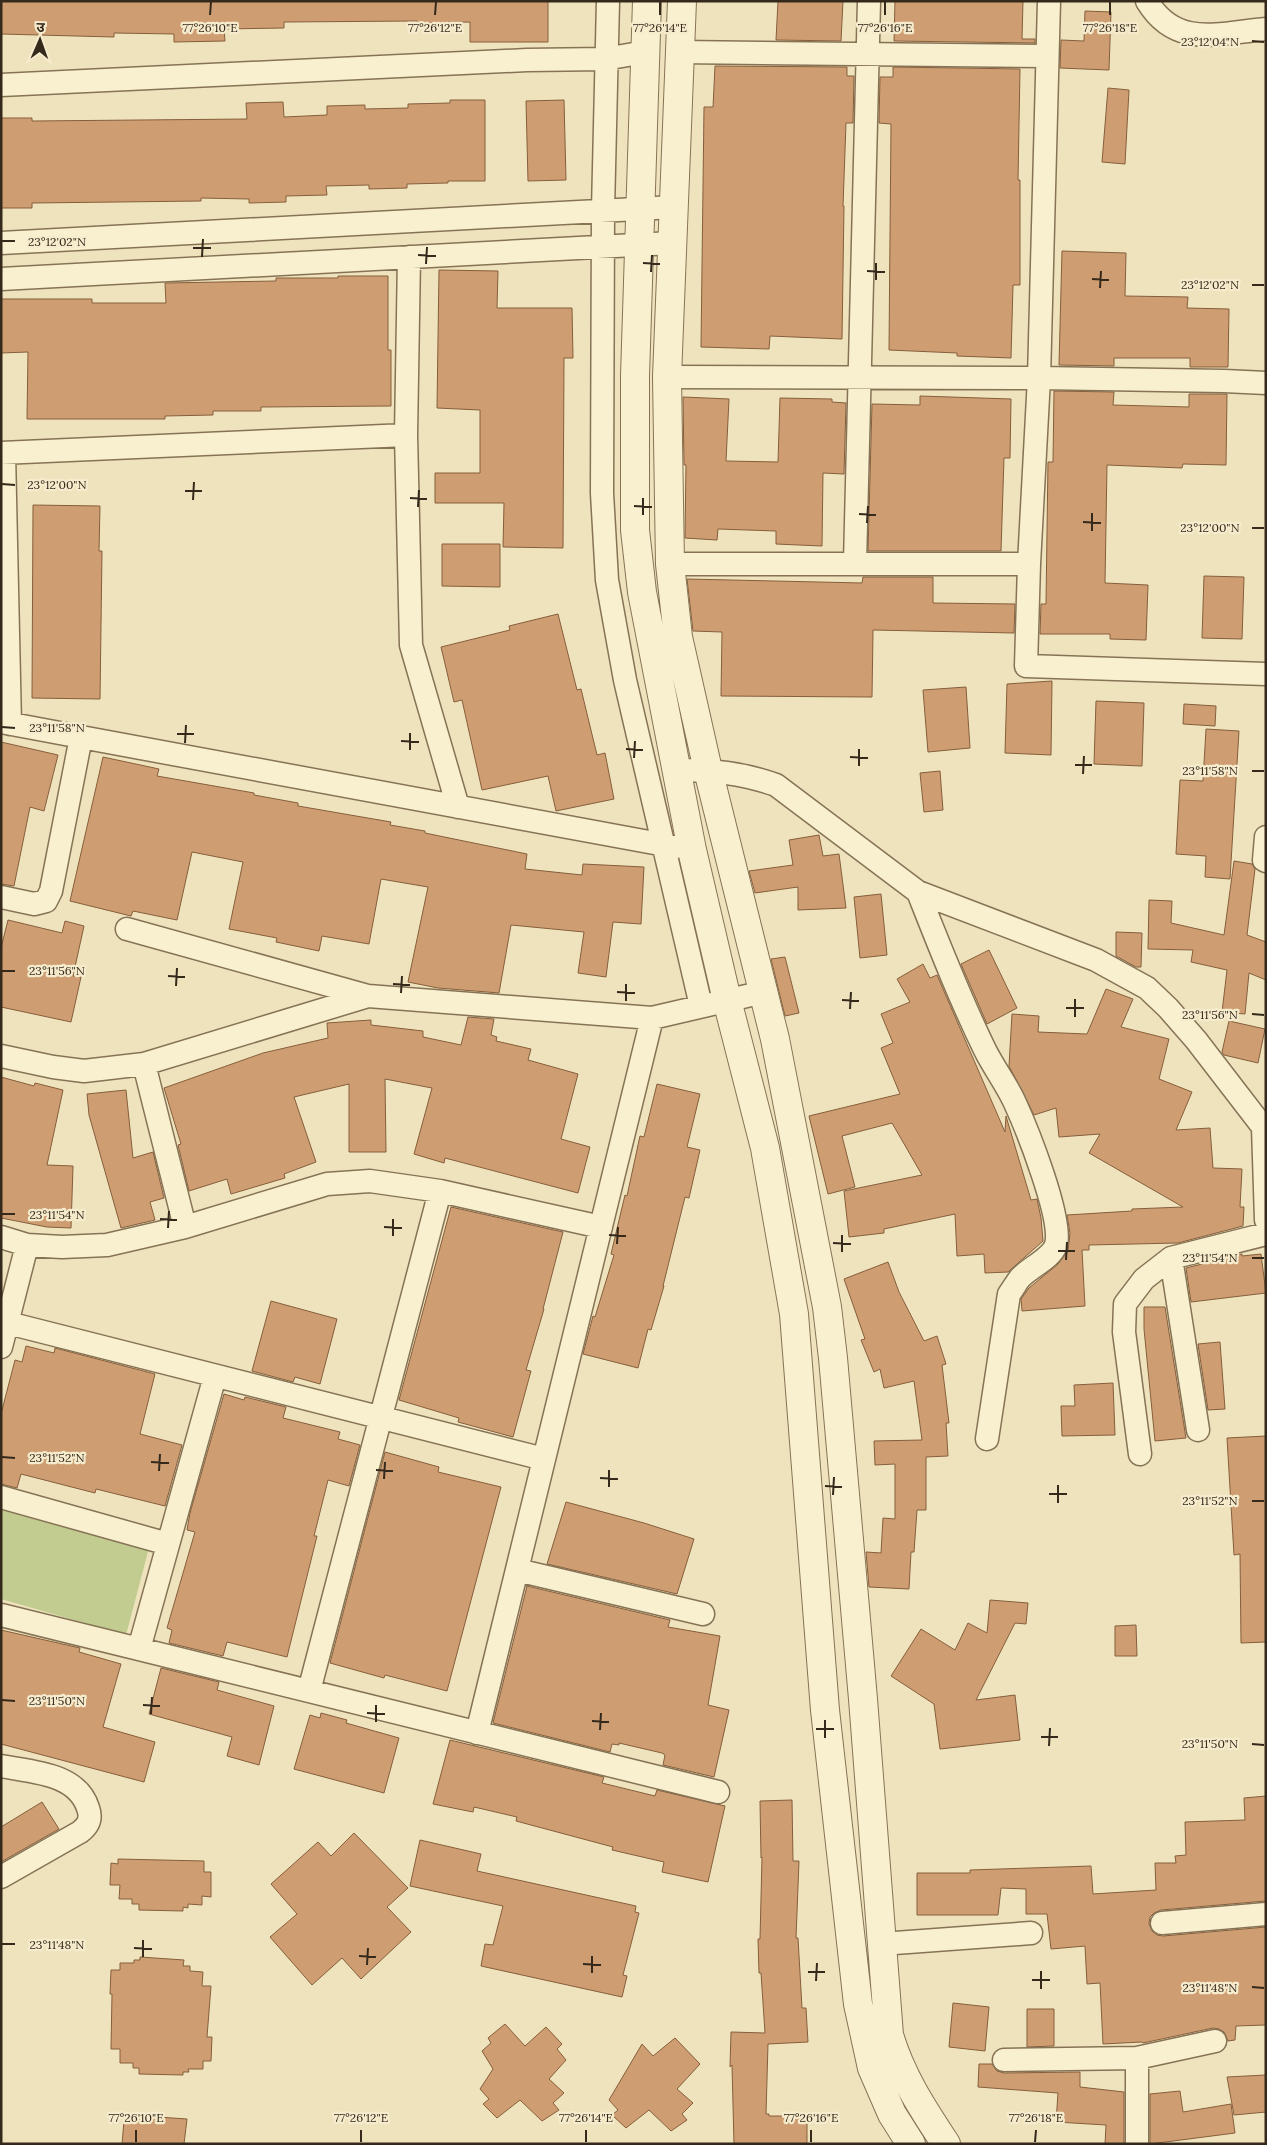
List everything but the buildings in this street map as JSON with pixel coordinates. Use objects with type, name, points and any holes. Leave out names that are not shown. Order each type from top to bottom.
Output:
[{"type":"street","points":[[608,1],[605,59],[603,210],[602,493],[607,580],[625,680],[663,845],[714,1003],[765,1148],[794,1314],[825,1710],[858,2004],[872,2068],[892,2114],[910,2144]]},
{"type":"street","points":[[647,1],[635,376],[636,530],[642,592],[692,850],[714,1003]]},
{"type":"street","points":[[682,1],[667,377],[670,564],[678,636],[708,770],[775,1039],[830,1331],[864,1699],[886,2015],[889,2035],[896,2060],[909,2086],[946,2144]]},
{"type":"street","points":[[855,563],[869,1]]},
{"type":"street","points":[[1049,1],[1046,56],[1039,378],[1028,564],[1026,666],[1266,674]]},
{"type":"street","points":[[1147,1],[1156,16],[1174,29],[1198,36],[1266,29]]},
{"type":"street","points":[[1,85],[527,60],[605,59],[644,52]]},
{"type":"street","points":[[679,52],[1046,56]]},
{"type":"street","points":[[1,243],[674,207]]},
{"type":"street","points":[[1,279],[672,243]]},
{"type":"street","points":[[409,257],[406,435],[411,645],[458,807]]},
{"type":"street","points":[[667,377],[859,376],[1214,380],[1266,383]]},
{"type":"street","points":[[406,435],[3,453],[6,723],[692,850]]},
{"type":"street","points":[[670,564],[1028,564]]},
{"type":"street","points":[[1,897],[34,904],[46,901],[51,891],[82,736]]},
{"type":"street","points":[[675,770],[708,770],[752,777],[776,785],[918,892],[1096,960],[1147,988],[1168,1008],[1196,1040],[1264,1127],[1266,1220]]},
{"type":"street","points":[[1266,836],[1264,860],[1266,861]]},
{"type":"street","points":[[918,892],[943,954],[986,1050],[1015,1103],[1022,1120],[1050,1197],[1057,1234],[1056,1245],[1052,1252],[1020,1278],[1009,1294],[987,1439]]},
{"type":"street","points":[[127,930],[368,996],[652,1018],[764,992]]},
{"type":"street","points":[[1,1056],[52,1067],[84,1071],[144,1064],[368,996]]},
{"type":"street","points":[[477,1733],[652,1018]]},
{"type":"street","points":[[144,1064],[185,1227]]},
{"type":"street","points":[[1,1237],[27,1245],[62,1247],[107,1245],[185,1227],[327,1184],[370,1181],[440,1191],[601,1227]]},
{"type":"street","points":[[309,1691],[440,1191]]},
{"type":"street","points":[[1140,1454],[1124,1332],[1125,1304],[1144,1279],[1171,1258],[1266,1234]]},
{"type":"street","points":[[1,1347],[27,1245]]},
{"type":"street","points":[[1171,1258],[1198,1430]]},
{"type":"street","points":[[8,1323],[544,1459]]},
{"type":"street","points":[[139,1649],[215,1376]]},
{"type":"street","points":[[1,1496],[168,1544]]},
{"type":"street","points":[[517,1570],[703,1614]]},
{"type":"street","points":[[1,1615],[718,1792]]},
{"type":"street","points":[[1,1766],[48,1775],[66,1781],[79,1790],[90,1814],[89,1822],[80,1832],[1,1877]]},
{"type":"street","points":[[1162,1923],[1266,1914]]},
{"type":"street","points":[[881,1944],[1031,1933]]},
{"type":"street","points":[[1004,2060],[1137,2058],[1215,2041]]},
{"type":"street","points":[[1137,2058],[1137,2144]]},
{"type":"green space","points":[[1,1506],[149,1548],[126,1635],[1,1599]]}]
